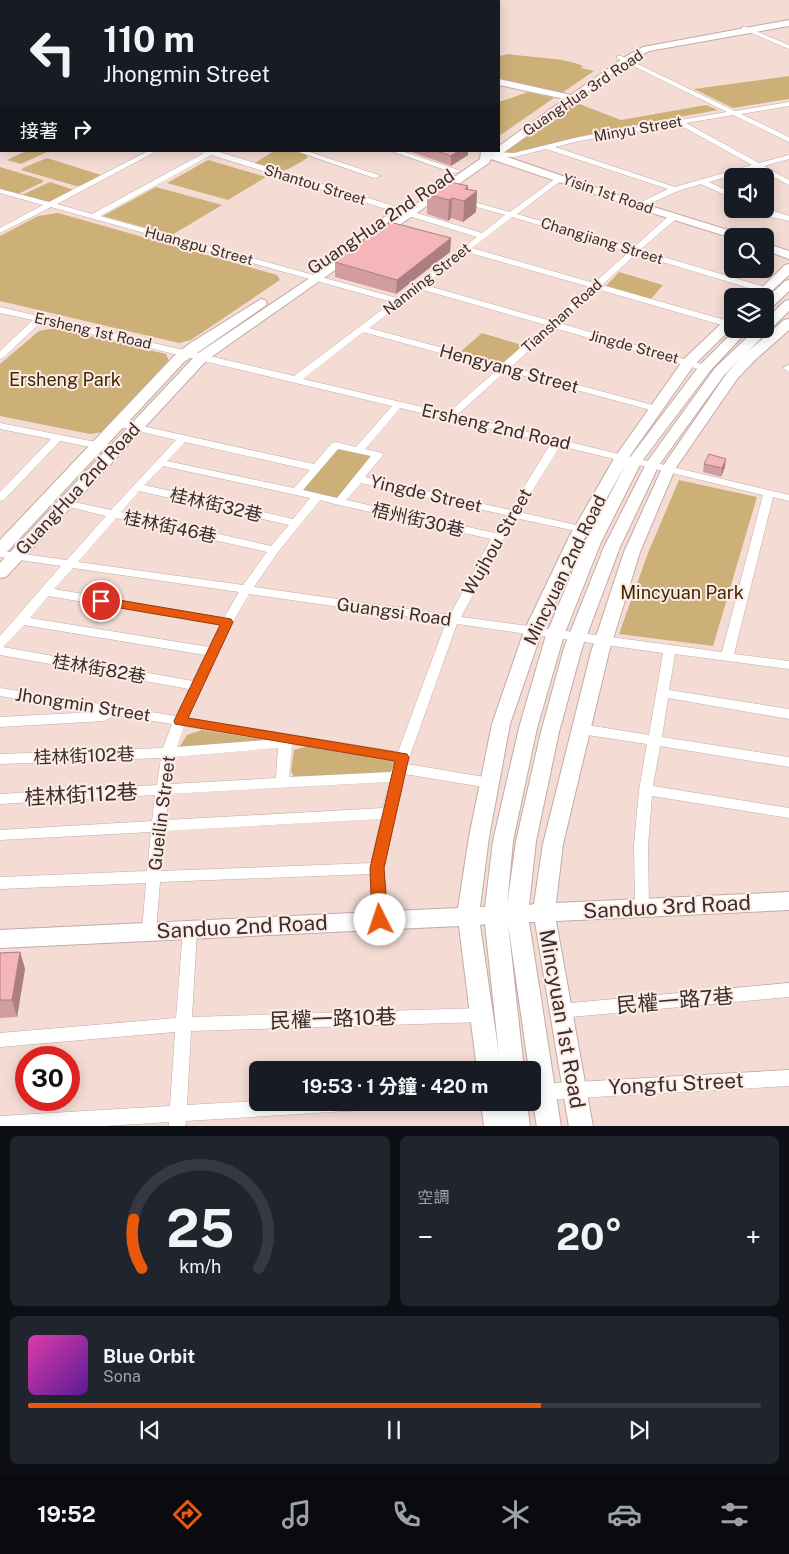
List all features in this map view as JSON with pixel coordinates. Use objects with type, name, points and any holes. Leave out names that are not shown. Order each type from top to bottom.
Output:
[{"type":"street","name":"GuangHua 3rd Road","points":[[500,145],[623,59],[646,50],[789,21]]},
{"type":"street","points":[[746,29],[789,47]]},
{"type":"street","points":[[623,59],[789,140]]},
{"type":"street","points":[[500,82],[568,97]]},
{"type":"street","name":"GuangHua 3rd Road","points":[[500,141],[568,97]]},
{"type":"street","name":"Minyu Street","points":[[490,152],[512,156],[546,147],[732,112],[789,104]]},
{"type":"street","points":[[679,122],[789,184]]},
{"type":"street","points":[[546,147],[675,189]]},
{"type":"street","points":[[0,231],[152,152]]},
{"type":"street","points":[[93,217],[209,152]]},
{"type":"street","name":"Shantou Street","points":[[209,152],[483,236]]},
{"type":"street","points":[[302,152],[378,176]]},
{"type":"street","points":[[397,152],[457,171]]},
{"type":"street","name":"GuangHua 2nd Road","points":[[0,573],[202,357],[319,279],[357,248],[407,213],[457,171],[478,157],[490,152]]},
{"type":"street","name":"GuangHua 2nd Road","points":[[407,213],[443,195],[485,161],[490,152]]},
{"type":"street","name":"Yisin 1st Road","points":[[490,152],[640,206],[724,232]]},
{"type":"street","points":[[640,206],[675,189],[789,157]]},
{"type":"street","name":"Nanning Street","points":[[296,380],[559,178]]},
{"type":"street","points":[[700,181],[724,192]]},
{"type":"street","name":"Huangpu Street","points":[[0,191],[398,301]]},
{"type":"street","name":"Changjiang Street","points":[[457,198],[635,251],[747,288]]},
{"type":"street","points":[[374,242],[389,231],[407,213]]},
{"type":"street","points":[[774,214],[789,219]]},
{"type":"street","name":"Tianshan Road","points":[[450,416],[674,216]]},
{"type":"street","points":[[389,231],[398,234]]},
{"type":"street","name":"GuangHua 2nd Road","points":[[0,549],[187,353],[303,275],[357,248]]},
{"type":"street","points":[[454,249],[465,250],[724,322]]},
{"type":"street","points":[[774,249],[789,255]]},
{"type":"street","points":[[767,288],[789,268]]},
{"type":"street","points":[[774,298],[789,284]]},
{"type":"street","name":"Jingde Street","points":[[418,286],[697,365]]},
{"type":"street","name":"Mincyuan 2nd Road","points":[[774,318],[789,304]]},
{"type":"street","name":"Ersheng 1st Road","points":[[0,310],[202,357]]},
{"type":"street","points":[[0,356],[39,319]]},
{"type":"street","name":"Mincyuan 2nd Road","points":[[468,916],[479,837],[501,724],[533,631],[581,529],[750,357],[789,323]]},
{"type":"street","name":"Hengyang Street","points":[[362,329],[657,409]]},
{"type":"street","name":"Mincyuan 2nd Road","points":[[544,912],[553,844],[581,729],[603,642],[632,552],[644,463],[657,409],[724,336]]},
{"type":"street","name":"Mincyuan 2nd Road","points":[[506,914],[528,832],[550,732],[576,637],[644,463],[720,371],[754,338]]},
{"type":"street","name":"Ersheng 2nd Road","points":[[202,357],[789,498]]},
{"type":"street","name":"Mincyuan 2nd Road","points":[[506,914],[503,841],[528,728],[555,635],[593,542],[644,463],[697,365]]},
{"type":"street","points":[[358,450],[398,405]]},
{"type":"street","points":[[120,424],[316,468]]},
{"type":"street","points":[[0,436],[4,427],[116,449]]},
{"type":"street","points":[[0,498],[58,437]]},
{"type":"street","points":[[0,644],[137,487],[184,438]]},
{"type":"street","name":"Wujhou Street","points":[[380,920],[377,868],[388,813],[400,768],[453,620],[498,537],[557,442]]},
{"type":"street","points":[[160,462],[339,502],[378,456],[336,445],[296,492]]},
{"type":"street","name":"Yingde Street","points":[[359,479],[581,529]]},
{"type":"street","name":"桂林街32巷","points":[[137,487],[296,523]]},
{"type":"street","points":[[727,657],[769,493]]},
{"type":"street","name":"Gueilin Street","points":[[149,931],[158,826],[168,753],[180,721],[227,622],[245,591],[274,550],[317,497]]},
{"type":"street","name":"梧州街30巷","points":[[339,502],[498,537]]},
{"type":"street","name":"桂林街46巷","points":[[66,503],[112,515],[274,550]]},
{"type":"street","name":"Guangsi Road","points":[[0,554],[603,642],[789,665]]},
{"type":"street","points":[[47,592],[227,622]]},
{"type":"street","points":[[20,620],[213,652]]},
{"type":"street","points":[[642,908],[641,845],[646,790],[670,650]]},
{"type":"street","name":"桂林街82巷","points":[[0,651],[197,686]]},
{"type":"street","name":"Jhongmin Street","points":[[0,692],[180,721],[286,741],[400,768]]},
{"type":"street","points":[[662,692],[789,714]]},
{"type":"street","points":[[0,722],[104,716],[112,711]]},
{"type":"street","points":[[581,729],[789,762]]},
{"type":"street","points":[[282,782],[286,741]]},
{"type":"street","name":"桂林街102巷","points":[[0,759],[168,753],[286,741]]},
{"type":"street","points":[[400,768],[490,783]]},
{"type":"street","name":"桂林街112巷","points":[[0,799],[163,791],[282,782],[400,768]]},
{"type":"street","points":[[646,790],[789,813]]},
{"type":"street","points":[[0,835],[388,813]]},
{"type":"street","points":[[0,883],[377,868]]},
{"type":"street","name":"Sanduo 3rd Road","points":[[544,912],[789,901]]},
{"type":"street","name":"Sanduo 2nd Road","points":[[0,938],[544,912]]},
{"type":"street","name":"Mincyuan 1st Road","points":[[544,912],[580,1126]]},
{"type":"street","points":[[506,914],[512,1061]]},
{"type":"street","name":"Mincyuan 1st Road","points":[[506,914],[532,1061]]},
{"type":"street","points":[[468,916],[488,1061]]},
{"type":"street","points":[[178,1120],[190,930]]},
{"type":"street","name":"民權一路7巷","points":[[560,1011],[789,990]]},
{"type":"street","name":"民權一路10巷","points":[[0,1040],[184,1024],[482,1015]]},
{"type":"street","name":"Yongfu Street","points":[[541,1092],[789,1078]]},
{"type":"street","name":"Mincyuan 1st Road","points":[[541,1101],[549,1126]]},
{"type":"street","points":[[0,1124],[178,1120],[270,1111]]},
{"type":"street","points":[[494,1111],[496,1126]]},
{"type":"street","points":[[516,1111],[518,1126]]},
{"type":"green space","points":[[509,54],[557,59],[575,63],[583,66],[581,68],[594,71],[562,93],[500,79],[500,56]]},
{"type":"green space","points":[[789,76],[789,99],[733,108],[694,89]]},
{"type":"green space","points":[[528,92],[554,98],[500,135],[500,102]]},
{"type":"green space","points":[[574,102],[621,120],[706,105],[718,110],[587,135],[511,155],[505,151]]},
{"type":"green space","points":[[24,152],[47,152],[21,164],[7,160]]},
{"type":"green space","points":[[272,152],[297,152],[307,155],[307,158],[282,171],[253,164]]},
{"type":"green space","points":[[47,158],[101,175],[101,177],[84,186],[76,186],[21,170]]},
{"type":"green space","points":[[208,160],[266,177],[228,200],[167,183]]},
{"type":"green space","points":[[0,167],[43,180],[43,182],[18,194],[0,189]]},
{"type":"green space","points":[[50,182],[74,190],[48,203],[22,195]]},
{"type":"green space","points":[[156,187],[222,205],[172,235],[103,216]]},
{"type":"green space","points":[[58,213],[277,275],[280,280],[191,340],[179,343],[0,301],[0,236],[38,216]]},
{"type":"green space","points":[[619,272],[663,285],[651,299],[606,286]]},
{"type":"green space","name":"Ersheng Park","points":[[55,328],[166,354],[169,361],[103,432],[90,434],[0,416],[0,364],[39,331]]},
{"type":"green space","points":[[482,333],[525,346],[508,362],[500,362],[460,352]]},
{"type":"green space","points":[[341,449],[370,456],[372,459],[341,498],[336,499],[304,492],[302,490],[335,450]]},
{"type":"green space","name":"Mincyuan Park","points":[[679,480],[757,497],[713,646],[619,634],[648,553]]},
{"type":"green space","points":[[202,730],[261,739],[260,742],[180,746],[187,735]]},
{"type":"green space","points":[[308,746],[395,760],[397,763],[395,770],[387,775],[294,777],[291,771],[294,750]]},
{"type":"building","points":[[441,152],[457,152],[451,156]]},
{"type":"building","points":[[446,181],[468,186],[465,189],[477,191],[464,201],[452,198],[449,200],[427,194]]},
{"type":"building","points":[[390,222],[451,238],[397,280],[335,262],[376,230],[382,229]]},
{"type":"building","points":[[709,454],[726,459],[722,468],[704,464]]},
{"type":"building","points":[[20,952],[12,1000],[0,1000],[0,953]]},
{"type":"route","points":[[101,601],[227,622],[180,721],[402,757],[377,868],[380,920]]}]
